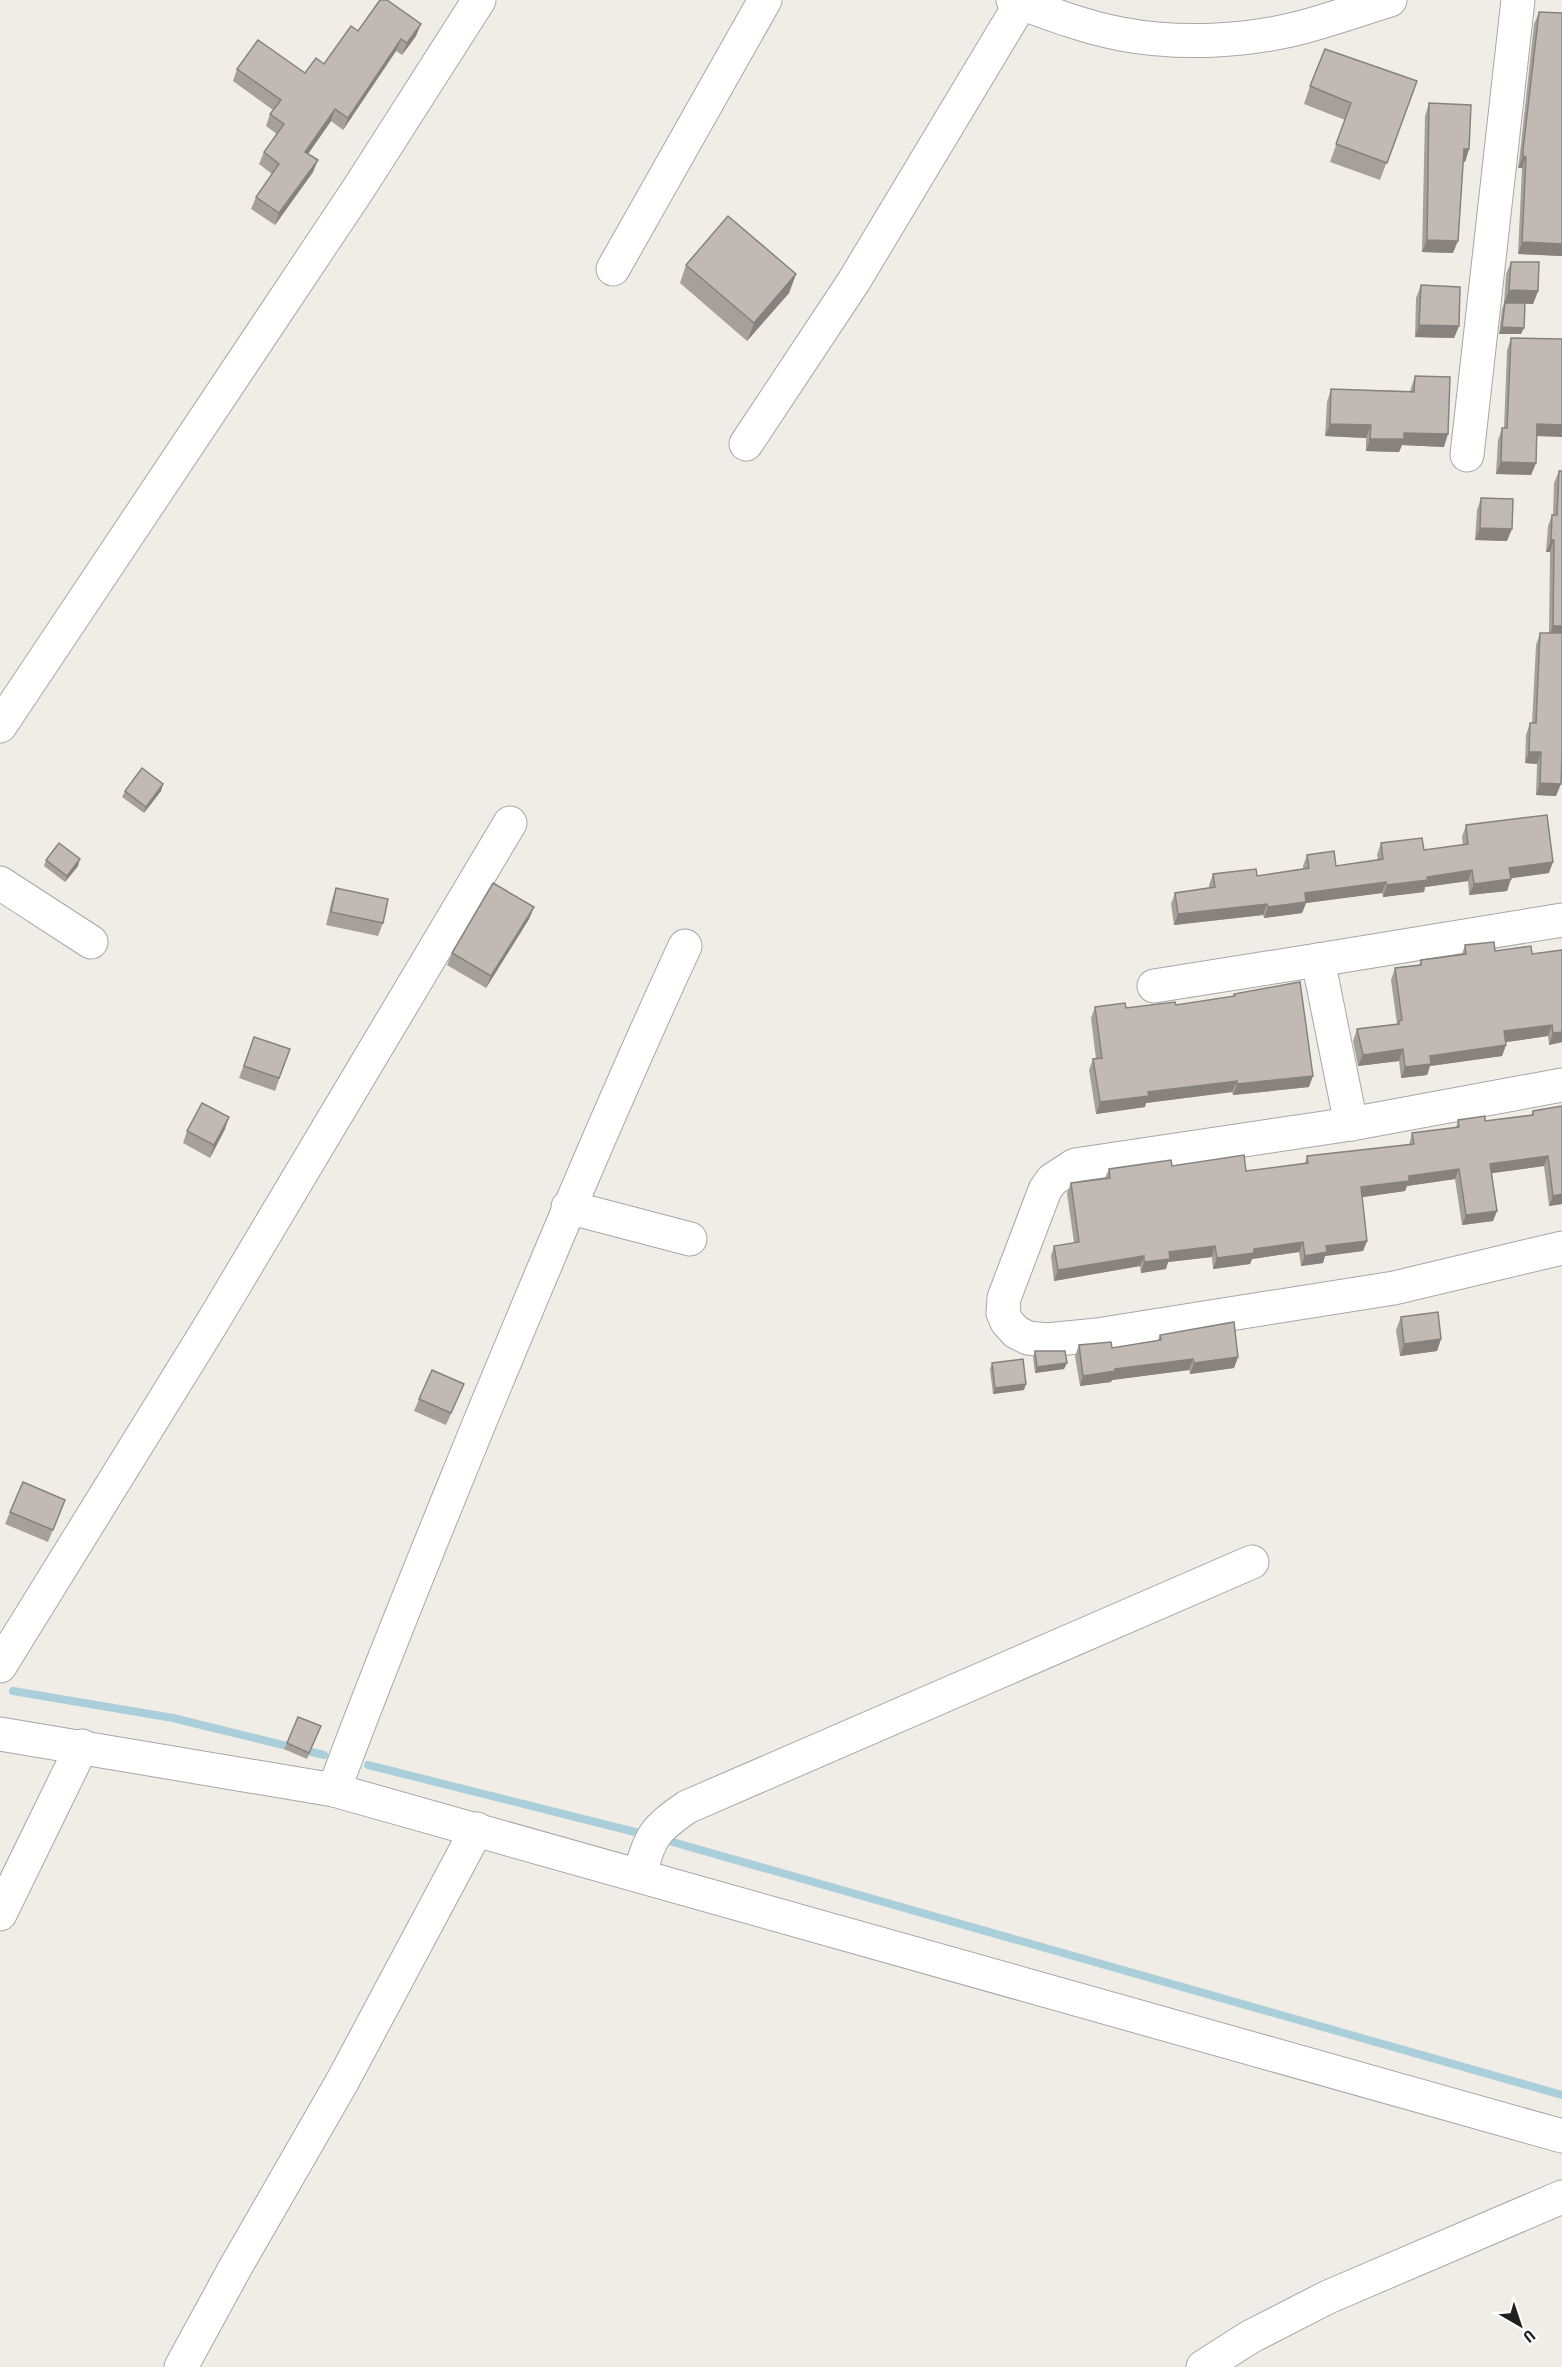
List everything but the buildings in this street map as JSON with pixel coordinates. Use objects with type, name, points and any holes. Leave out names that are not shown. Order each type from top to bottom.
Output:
[{"type":"street","points":[[0,726],[359,188],[479,0]]},
{"type":"street","points":[[613,269],[765,0]]},
{"type":"street","points":[[746,444],[854,281],[1017,2],[1087,26],[1120,34],[1141,38],[1195,40],[1239,38],[1301,27],[1390,0]]},
{"type":"street","points":[[1467,455],[1518,0]]},
{"type":"street","points":[[0,1666],[212,1323],[510,823]]},
{"type":"street","points":[[0,883],[91,942]]},
{"type":"street","points":[[1154,986],[1562,920]]},
{"type":"street","points":[[343,1766],[568,1207],[685,946]]},
{"type":"street","points":[[1318,960],[1351,1124]]},
{"type":"street","points":[[1562,1085],[1351,1124],[1075,1165],[1062,1171],[1045,1190],[1009,1283],[1003,1313],[1016,1332],[1028,1338],[1047,1340],[1097,1335],[1394,1288],[1562,1248]]},
{"type":"street","points":[[568,1207],[690,1239]]},
{"type":"street","points":[[640,1875],[657,1832],[687,1807],[1252,1562]]},
{"type":"street","points":[[0,1734],[82,1746],[343,1766],[477,1829],[1562,2136]]},
{"type":"street","points":[[0,1914],[82,1746]]},
{"type":"street","points":[[181,2367],[342,2082],[477,1829]]},
{"type":"street","points":[[1203,2367],[1250,2337],[1328,2297],[1562,2197]]},
{"type":"waterway","points":[[13,1691],[173,1718],[324,1755]]},
{"type":"waterway","points":[[368,1765],[647,1835]]},
{"type":"waterway","points":[[662,1839],[1562,2095]]}]
